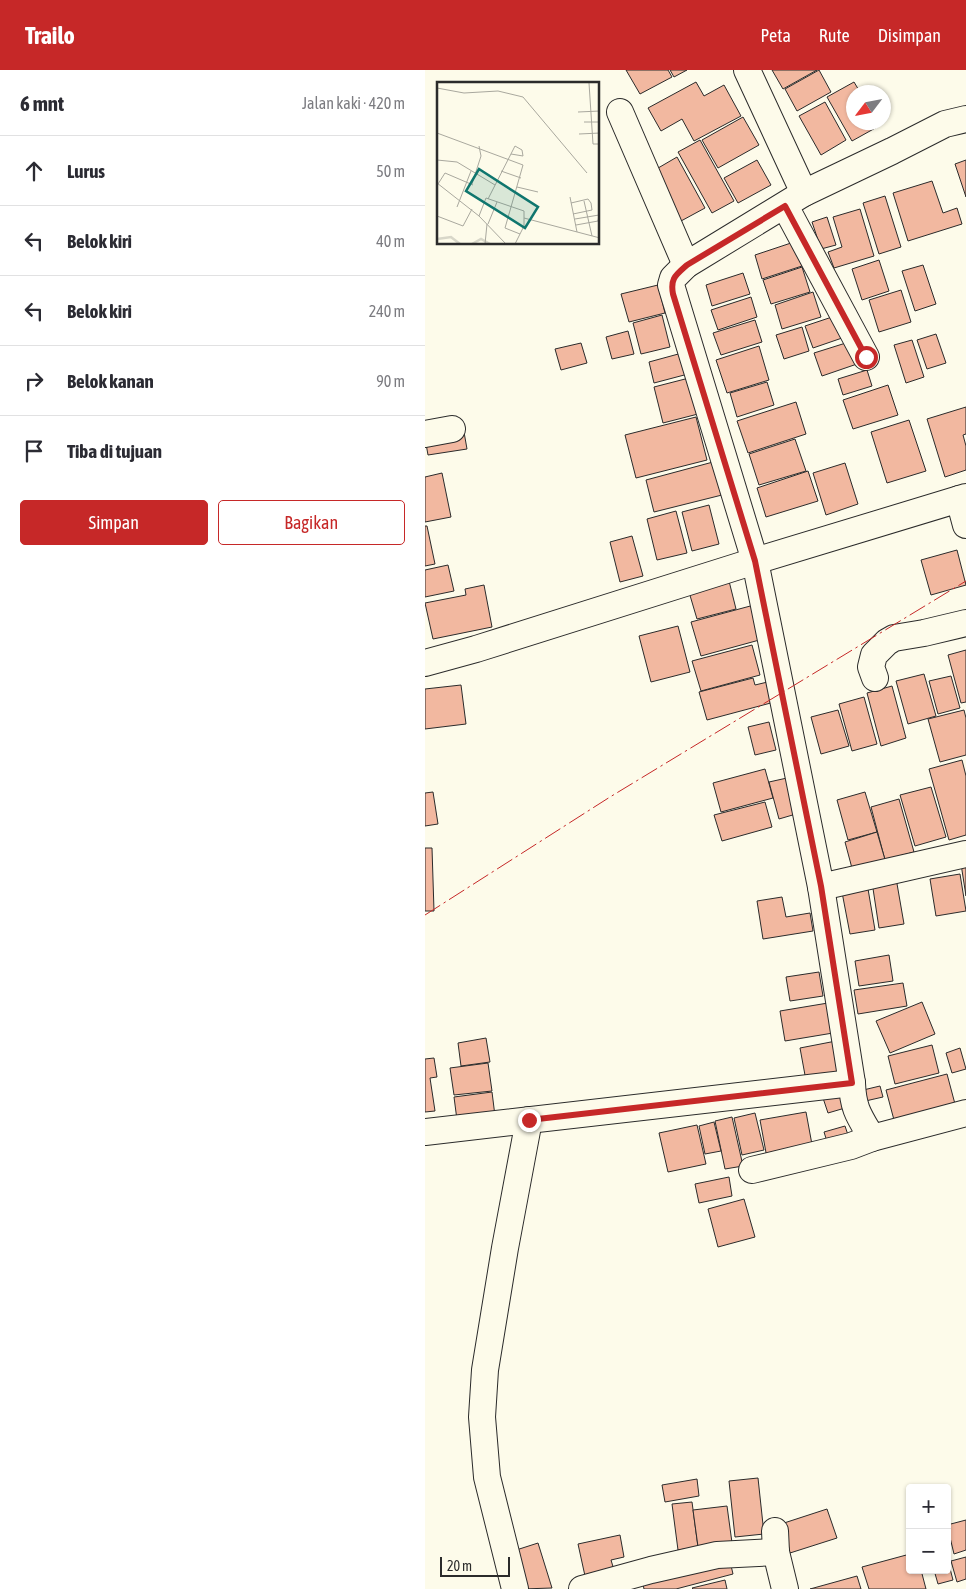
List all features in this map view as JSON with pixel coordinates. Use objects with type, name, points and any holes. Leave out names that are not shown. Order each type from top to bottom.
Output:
[{"type":"street","points":[[747,70],[795,199],[866,357]]},
{"type":"street","points":[[620,112],[687,265]]},
{"type":"street","points":[[872,1138],[856,1111],[853,1100],[852,1083],[821,886],[755,561],[671,285],[673,278],[687,265],[795,199],[945,124],[966,119]]},
{"type":"street","points":[[425,434],[452,429]]},
{"type":"street","points":[[425,663],[476,649],[962,498],[966,525]]},
{"type":"street","points":[[875,678],[871,668],[874,655],[887,642],[894,638],[966,623]]},
{"type":"street","points":[[821,886],[966,854]]},
{"type":"street","points":[[425,1132],[852,1083]]},
{"type":"street","points":[[752,1170],[851,1146],[872,1138],[966,1113]]},
{"type":"street","points":[[515,1589],[487,1477],[482,1417],[485,1370],[529,1120]]},
{"type":"street","points":[[582,1589],[651,1570],[775,1542],[785,1589]]},
{"type":"building","points":[[626,70],[668,70],[672,77],[640,94]]},
{"type":"building","points":[[670,70],[687,70],[674,77]]},
{"type":"building","points":[[772,70],[817,70],[783,89]]},
{"type":"building","points":[[819,70],[831,92],[797,111],[785,89]]},
{"type":"building","points":[[696,82],[704,96],[724,85],[741,116],[694,141],[682,119],[661,131],[648,108]]},
{"type":"building","points":[[846,86],[846,130],[872,130],[852,141],[827,97]]},
{"type":"building","points":[[825,102],[846,140],[821,155],[799,116]]},
{"type":"building","points":[[743,117],[759,145],[718,168],[702,140]]},
{"type":"building","points":[[700,140],[734,201],[712,213],[678,152]]},
{"type":"building","points":[[677,157],[705,208],[681,221],[653,171]]},
{"type":"building","points":[[757,160],[771,185],[738,203],[724,178]]},
{"type":"building","points":[[966,160],[966,197],[955,164]]},
{"type":"building","points":[[932,181],[943,213],[957,208],[962,224],[908,241],[893,193]]},
{"type":"building","points":[[885,196],[901,247],[879,254],[863,203]]},
{"type":"building","points":[[860,209],[874,256],[834,268],[828,252],[842,247],[833,217]]},
{"type":"building","points":[[827,217],[836,245],[821,249],[812,222]]},
{"type":"building","points":[[794,242],[802,266],[762,279],[755,255]]},
{"type":"building","points":[[879,260],[889,291],[862,300],[852,269]]},
{"type":"building","points":[[923,265],[936,304],[915,311],[902,271]]},
{"type":"building","points":[[802,267],[810,292],[771,304],[763,280]]},
{"type":"building","points":[[743,273],[750,294],[712,306],[706,285]]},
{"type":"building","points":[[658,285],[665,313],[629,322],[621,294]]},
{"type":"building","points":[[901,290],[911,322],[879,332],[869,300]]},
{"type":"building","points":[[813,292],[821,317],[782,329],[775,305]]},
{"type":"building","points":[[751,297],[757,317],[718,330],[711,310]]},
{"type":"building","points":[[662,315],[670,347],[641,354],[633,323]]},
{"type":"building","points":[[838,315],[845,337],[813,348],[805,326]]},
{"type":"building","points":[[755,320],[762,342],[721,355],[713,333]]},
{"type":"building","points":[[802,327],[809,351],[784,359],[776,335]]},
{"type":"building","points":[[628,331],[634,354],[612,359],[606,337]]},
{"type":"building","points":[[936,334],[946,363],[927,369],[917,340]]},
{"type":"building","points":[[912,340],[924,377],[906,383],[894,345]]},
{"type":"building","points":[[849,342],[857,364],[822,376],[814,353]]},
{"type":"building","points":[[581,343],[587,363],[561,370],[555,349]]},
{"type":"building","points":[[759,346],[769,380],[727,393],[716,360]]},
{"type":"building","points":[[682,353],[688,374],[654,383],[649,362]]},
{"type":"building","points":[[867,370],[872,386],[843,395],[838,379]]},
{"type":"building","points":[[689,378],[698,414],[663,423],[654,387]]},
{"type":"building","points":[[767,382],[774,405],[737,417],[730,393]]},
{"type":"building","points":[[888,385],[898,415],[853,429],[843,400]]},
{"type":"building","points":[[796,402],[806,434],[748,453],[737,421]]},
{"type":"building","points":[[966,407],[966,434],[963,435],[966,446],[966,470],[945,477],[927,419]]},
{"type":"building","points":[[696,417],[707,460],[636,478],[625,435]]},
{"type":"building","points":[[909,420],[926,471],[887,483],[871,432]]},
{"type":"building","points":[[464,432],[467,449],[428,455],[425,438]]},
{"type":"building","points":[[795,439],[806,471],[759,485],[749,454]]},
{"type":"building","points":[[713,462],[722,495],[654,512],[646,480]]},
{"type":"building","points":[[845,463],[858,504],[826,515],[813,473]]},
{"type":"building","points":[[808,471],[818,501],[766,517],[757,488]]},
{"type":"building","points":[[442,473],[451,517],[425,522],[425,477]]},
{"type":"building","points":[[709,505],[719,544],[692,551],[682,512]]},
{"type":"building","points":[[676,511],[687,553],[657,560],[647,519]]},
{"type":"building","points":[[425,526],[427,526],[435,564],[425,566]]},
{"type":"building","points":[[632,536],[643,576],[620,582],[610,542]]},
{"type":"building","points":[[957,550],[966,585],[931,595],[921,560]]},
{"type":"building","points":[[448,565],[454,591],[425,597],[425,570]]},
{"type":"building","points":[[729,581],[736,609],[697,619],[689,592]]},
{"type":"building","points":[[484,585],[492,627],[433,639],[425,603],[466,595],[465,589]]},
{"type":"building","points":[[754,605],[763,639],[701,656],[691,622]]},
{"type":"building","points":[[678,626],[690,672],[651,682],[639,636]]},
{"type":"building","points":[[752,645],[760,675],[701,691],[692,661]]},
{"type":"building","points":[[966,650],[966,702],[961,703],[948,655]]},
{"type":"building","points":[[924,674],[936,716],[908,724],[896,681]]},
{"type":"building","points":[[951,676],[960,708],[938,714],[929,681]]},
{"type":"building","points":[[753,678],[755,685],[776,680],[782,700],[707,720],[699,692]]},
{"type":"building","points":[[461,685],[466,724],[425,729],[425,689]]},
{"type":"building","points":[[892,686],[906,738],[881,746],[867,693]]},
{"type":"building","points":[[864,697],[877,744],[852,751],[839,704]]},
{"type":"building","points":[[838,710],[849,746],[821,754],[811,717]]},
{"type":"building","points":[[964,710],[966,718],[966,755],[940,762],[928,719]]},
{"type":"building","points":[[769,722],[776,750],[755,755],[748,727]]},
{"type":"building","points":[[962,760],[966,776],[966,835],[949,840],[929,769]]},
{"type":"building","points":[[765,769],[773,798],[721,812],[713,783]]},
{"type":"building","points":[[787,778],[796,814],[779,819],[769,782]]},
{"type":"building","points":[[931,787],[946,837],[915,846],[900,795]]},
{"type":"building","points":[[433,792],[438,824],[425,826],[425,793]]},
{"type":"building","points":[[865,792],[877,832],[848,840],[837,800]]},
{"type":"building","points":[[899,799],[914,852],[885,860],[871,807]]},
{"type":"building","points":[[765,802],[772,827],[722,841],[714,815]]},
{"type":"building","points":[[877,832],[886,863],[853,872],[845,842]]},
{"type":"building","points":[[425,848],[432,848],[434,911],[425,911]]},
{"type":"building","points":[[966,863],[966,896],[961,864]]},
{"type":"building","points":[[960,874],[966,911],[936,916],[930,879]]},
{"type":"building","points":[[896,878],[904,924],[879,928],[872,882]]},
{"type":"building","points":[[867,883],[875,930],[850,934],[841,887]]},
{"type":"building","points":[[782,897],[786,917],[810,913],[813,931],[763,939],[757,901]]},
{"type":"building","points":[[889,955],[893,981],[859,986],[855,961]]},
{"type":"building","points":[[819,972],[823,996],[790,1001],[786,977]]},
{"type":"building","points":[[903,983],[907,1006],[858,1014],[854,990]]},
{"type":"building","points":[[922,1002],[935,1034],[890,1053],[876,1021]]},
{"type":"building","points":[[828,1003],[833,1033],[785,1041],[780,1011]]},
{"type":"building","points":[[486,1038],[490,1062],[461,1066],[458,1043]]},
{"type":"building","points":[[836,1041],[843,1080],[807,1086],[800,1048]]},
{"type":"building","points":[[932,1045],[939,1073],[895,1084],[888,1056]]},
{"type":"building","points":[[960,1048],[966,1069],[952,1073],[946,1053]]},
{"type":"building","points":[[434,1058],[437,1077],[430,1078],[435,1111],[425,1112],[425,1059]]},
{"type":"building","points":[[488,1063],[492,1091],[454,1095],[450,1068]]},
{"type":"building","points":[[947,1074],[955,1104],[894,1120],[886,1090]]},
{"type":"building","points":[[880,1086],[883,1097],[861,1102],[859,1091]]},
{"type":"building","points":[[492,1092],[495,1116],[457,1120],[454,1097]]},
{"type":"building","points":[[840,1093],[845,1108],[828,1113],[823,1098]]},
{"type":"building","points":[[806,1112],[813,1150],[767,1158],[760,1120]]},
{"type":"building","points":[[755,1113],[764,1150],[742,1155],[734,1118]]},
{"type":"building","points":[[732,1117],[743,1166],[725,1169],[715,1121]]},
{"type":"building","points":[[714,1122],[721,1151],[705,1154],[699,1126]]},
{"type":"building","points":[[697,1125],[706,1164],[668,1172],[659,1133]]},
{"type":"building","points":[[845,1126],[850,1141],[829,1148],[824,1132]]},
{"type":"building","points":[[729,1177],[732,1196],[699,1203],[695,1184]]},
{"type":"building","points":[[744,1199],[755,1237],[718,1247],[708,1209]]},
{"type":"building","points":[[758,1478],[764,1534],[735,1537],[729,1481]]},
{"type":"building","points":[[697,1479],[699,1496],[665,1502],[662,1485]]},
{"type":"building","points":[[692,1502],[698,1547],[678,1550],[672,1504]]},
{"type":"building","points":[[727,1506],[733,1550],[699,1554],[693,1510]]},
{"type":"building","points":[[827,1509],[837,1538],[790,1553],[781,1524]]},
{"type":"building","points":[[966,1520],[966,1550],[954,1554],[951,1542],[951,1524]]},
{"type":"building","points":[[620,1535],[624,1557],[611,1560],[614,1570],[585,1576],[578,1544]]},
{"type":"building","points":[[538,1543],[552,1588],[522,1589],[510,1552]]},
{"type":"building","points":[[906,1555],[906,1574],[922,1574],[926,1589],[869,1589],[862,1567]]},
{"type":"building","points":[[729,1557],[733,1574],[676,1589],[644,1589],[642,1580]]},
{"type":"building","points":[[966,1557],[966,1579],[957,1582],[951,1561]]},
{"type":"building","points":[[951,1572],[953,1580],[938,1584],[935,1574],[951,1574]]},
{"type":"building","points":[[857,1576],[861,1589],[810,1589]]},
{"type":"building","points":[[725,1580],[727,1589],[692,1588]]},
{"type":"power","points":[[425,915],[610,797],[966,581]]},
{"type":"route","points":[[529,1120],[852,1083],[821,886],[755,561],[673,294],[671,285],[673,278],[687,265],[785,206],[866,357]]}]
